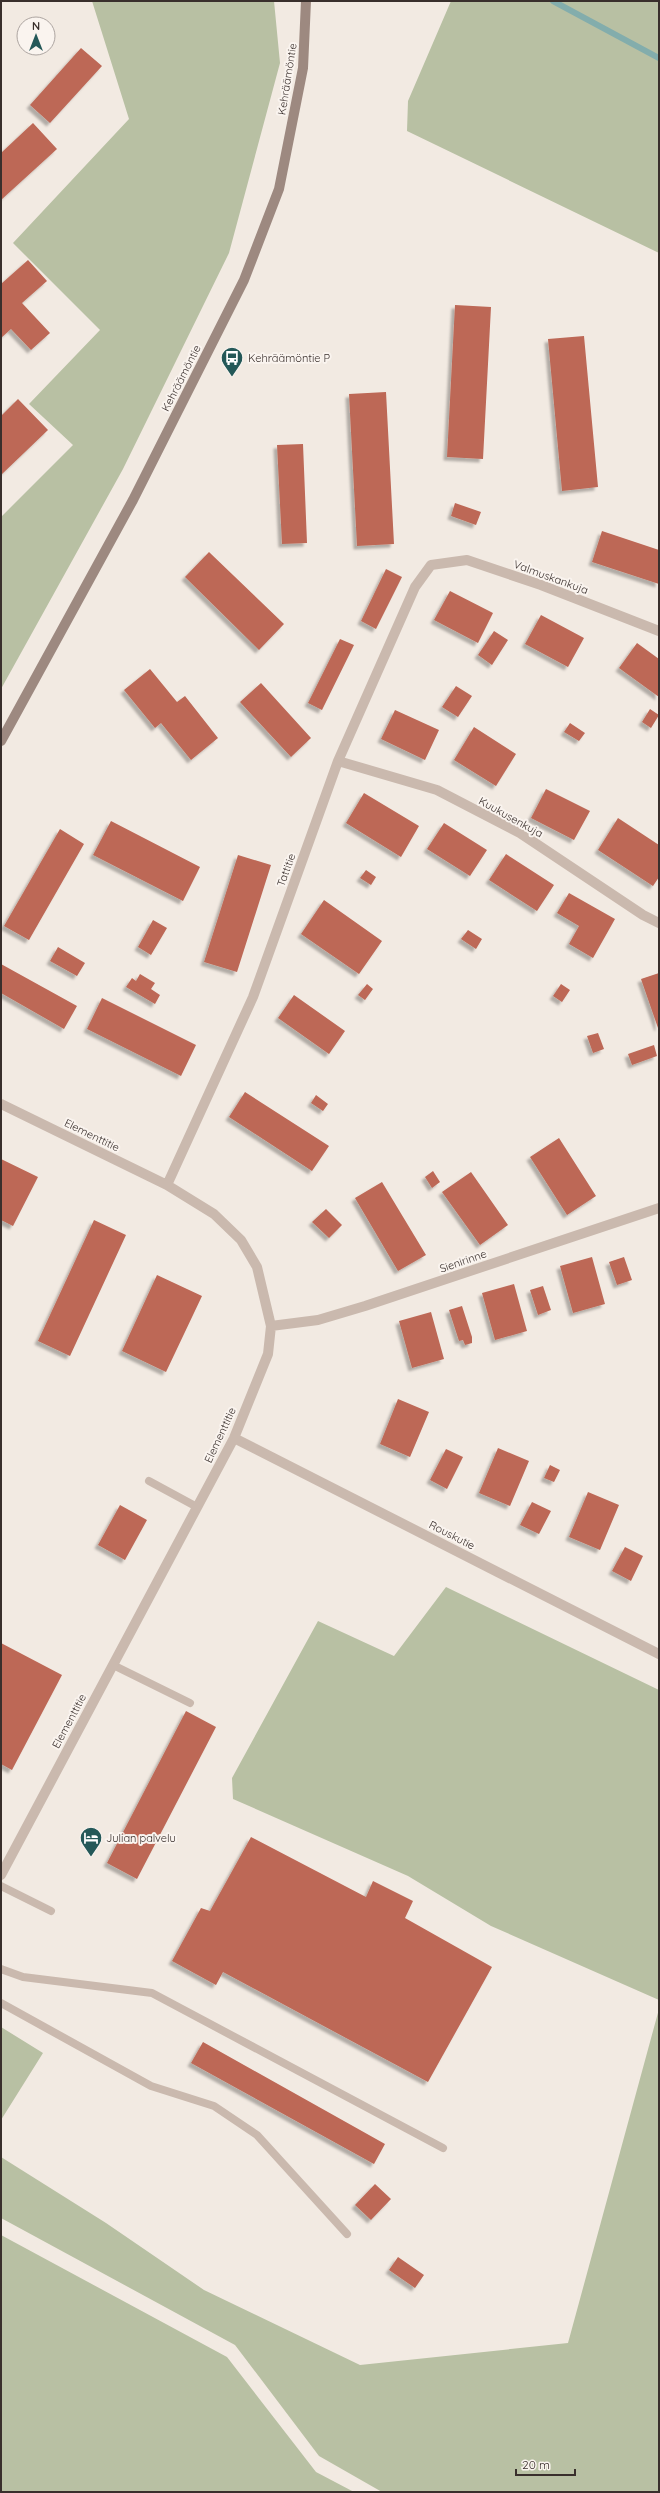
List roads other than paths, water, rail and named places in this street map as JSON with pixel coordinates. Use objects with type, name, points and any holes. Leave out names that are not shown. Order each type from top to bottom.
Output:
[{"type":"street","name":"Kehräämöntie","points":[[1,741],[132,500],[244,280],[280,189],[303,68],[306,1]]},
{"type":"street","name":"Valmuskankuja","points":[[431,565],[467,560],[541,585],[659,631]]},
{"type":"street","name":"Tattitie","points":[[167,1185],[252,997],[338,760],[415,588],[431,565]]},
{"type":"street","name":"Kuukusenkuja","points":[[338,760],[437,790],[520,834],[643,915],[659,923]]},
{"type":"street","name":"Elementtitie","points":[[1,1104],[167,1185],[214,1214],[241,1240],[256,1267],[271,1326],[268,1354],[234,1438],[1,1875]]},
{"type":"street","name":"Sienirinne","points":[[271,1326],[318,1320],[365,1306],[659,1208]]},
{"type":"street","name":"Rouskutie","points":[[234,1438],[659,1654]]},
{"type":"lane","points":[[149,1481],[197,1507]]},
{"type":"lane","points":[[113,1665],[190,1703]]},
{"type":"lane","points":[[1,1886],[51,1911]]},
{"type":"lane","points":[[1,1969],[23,1977],[152,1993],[443,2148]]},
{"type":"lane","points":[[1,2003],[151,2086],[214,2106],[257,2135],[347,2234]]},
{"type":"waterway","points":[[553,1],[659,58]]},
{"type":"place","name":"Kehräämöntie P","points":[[232,378]]},
{"type":"place","name":"Julian palvelu","points":[[91,1858]]}]
